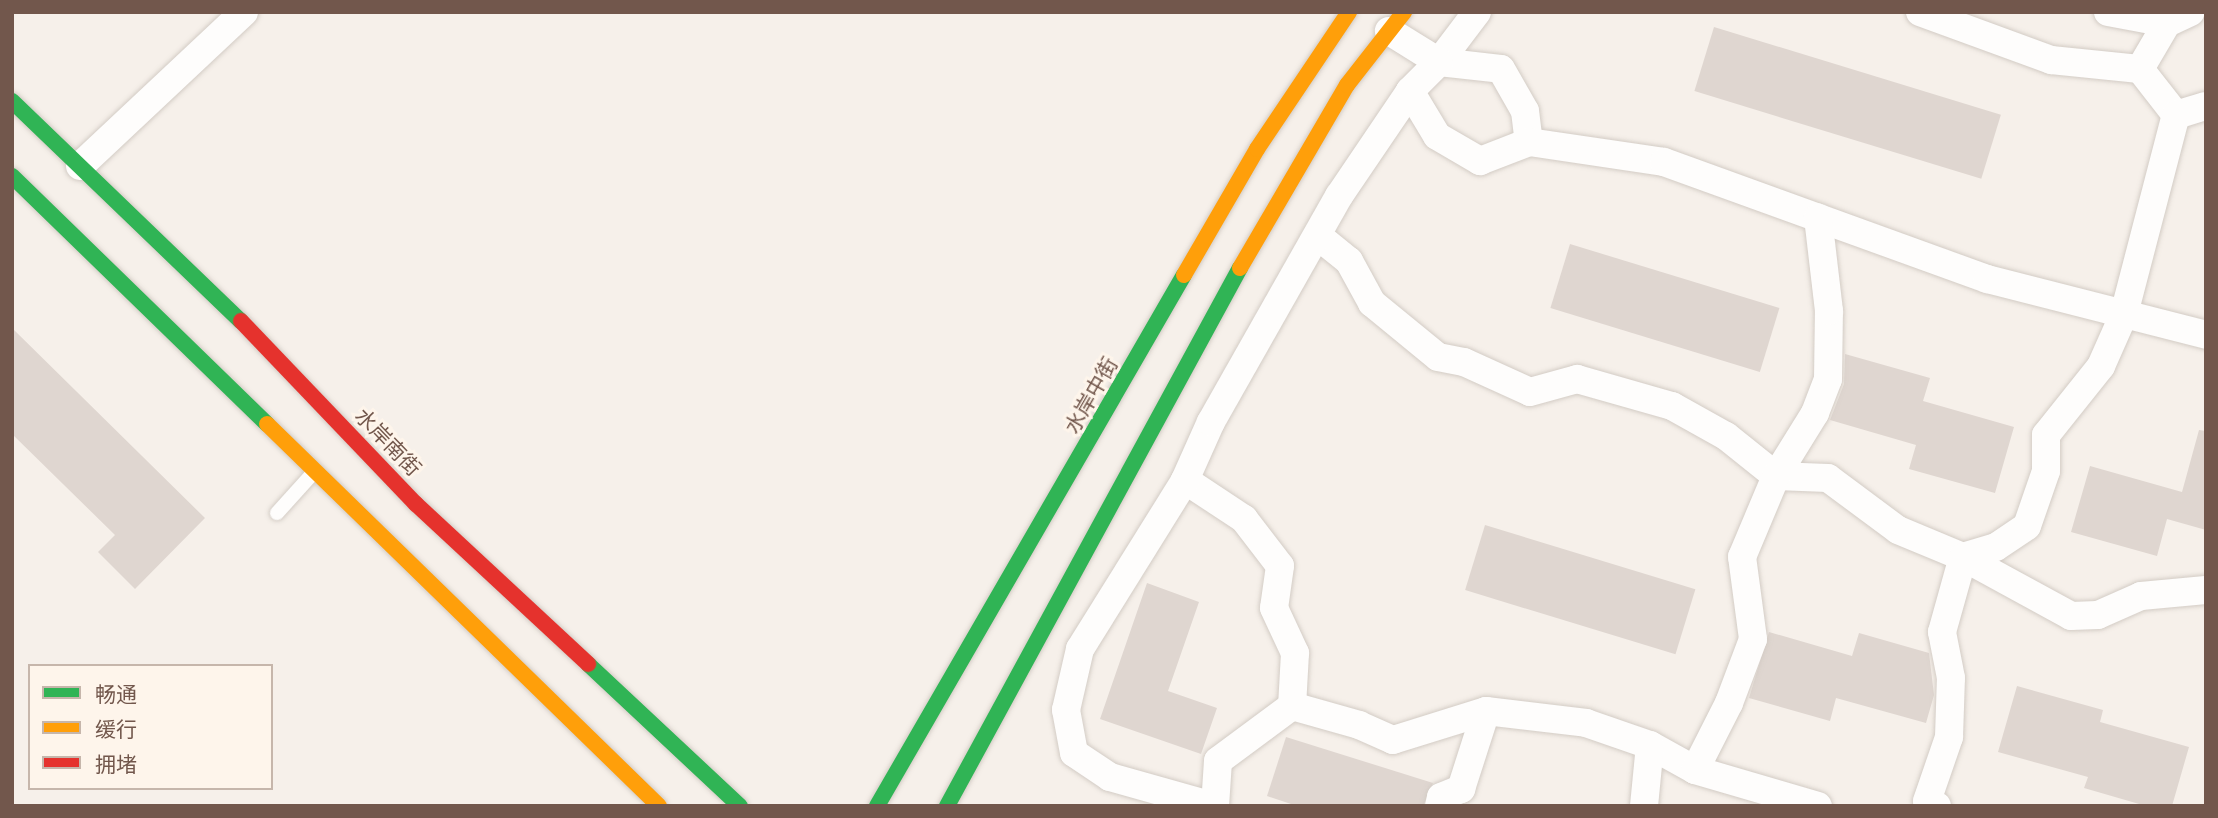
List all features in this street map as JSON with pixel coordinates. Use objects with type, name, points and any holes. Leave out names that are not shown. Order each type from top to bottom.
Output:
[{"type":"street","points":[[80,166],[244,12]]},
{"type":"street","name":"水岸中街","points":[[877,806],[1257,149],[1349,12]]},
{"type":"street","points":[[1292,706],[1218,761],[1214,806],[1110,776],[1074,753],[1066,710],[1080,649],[1185,480],[1211,422],[1339,196],[1410,91],[1439,62],[1477,12]]},
{"type":"street","points":[[1920,12],[2051,60],[2140,69],[2176,115]]},
{"type":"street","points":[[2109,12],[2179,18]]},
{"type":"street","points":[[2202,12],[2206,21]]},
{"type":"street","points":[[2140,69],[2179,18]]},
{"type":"street","points":[[947,806],[1278,197],[1347,85],[1397,22],[1439,62],[1501,69],[1525,111],[1529,142]]},
{"type":"street","points":[[1410,91],[1437,136],[1480,161],[1529,142],[1664,162],[1987,279],[2206,335]]},
{"type":"street","name":"水岸南街","points":[[12,101],[264,343],[416,504],[740,806]]},
{"type":"street","points":[[2176,115],[2206,106]]},
{"type":"street","points":[[1963,557],[1996,547],[2027,526],[2046,471],[2046,435],[2101,366],[2124,314],[2176,115]]},
{"type":"street","points":[[12,176],[660,806]]},
{"type":"street","points":[[1695,770],[1729,703],[1753,639],[1742,557],[1776,476],[1815,413],[1828,379],[1829,311],[1818,218]]},
{"type":"street","points":[[1318,236],[1349,261],[1372,303],[1438,357],[1464,362],[1530,392],[1577,379],[1672,406],[1726,436],[1776,476],[1828,478],[1898,530],[1963,557],[2071,616],[2098,615],[2140,596],[2206,590]]},
{"type":"street","points":[[1185,480],[1244,519],[1280,566],[1274,608],[1295,653],[1292,706]]},
{"type":"street","points":[[1923,804],[1949,737],[1951,678],[1942,632],[1963,557]]},
{"type":"street","points":[[1292,706],[1359,725],[1393,740],[1486,711],[1586,723],[1650,745],[1695,770],[1818,806]]},
{"type":"street","points":[[1439,806],[1441,797],[1461,789],[1486,711]]},
{"type":"street","points":[[1644,806],[1650,745]]},
{"type":"lane","points":[[277,513],[315,471]]},
{"type":"building","points":[[1714,27],[2001,115],[1981,179],[1694,91]]},
{"type":"building","points":[[1570,244],[1779,308],[1760,372],[1550,308]]},
{"type":"building","points":[[12,328],[205,518],[135,589],[98,552],[115,535],[12,434]]},
{"type":"building","points":[[1845,354],[1930,378],[1923,401],[2014,427],[1995,493],[1909,469],[1916,445],[1830,420],[1844,384]]},
{"type":"building","points":[[2199,430],[2206,431],[2206,530],[2167,519],[2157,556],[2071,532],[2090,466],[2182,492]]},
{"type":"building","points":[[1485,525],[1695,589],[1676,654],[1465,590]]},
{"type":"building","points":[[1147,583],[1199,602],[1168,691],[1217,708],[1201,754],[1100,719]]},
{"type":"building","points":[[1769,632],[1852,656],[1859,633],[1929,653],[1934,695],[1926,723],[1836,698],[1830,721],[1749,698]]},
{"type":"building","points":[[2017,686],[2103,710],[2100,722],[2189,747],[2172,806],[2146,806],[2084,788],[2088,777],[1998,752]]},
{"type":"building","points":[[1286,737],[1433,783],[1423,806],[1297,806],[1267,796]]},
{"type":"traffic: fast","points":[[12,101],[241,321]]},
{"type":"traffic: fast","points":[[12,176],[267,424]]},
{"type":"traffic: fast","points":[[947,806],[1240,268]]},
{"type":"traffic: fast","points":[[877,806],[1184,275]]},
{"type":"traffic: fast","points":[[588,664],[740,806]]},
{"type":"traffic: slow","points":[[1184,275],[1257,149],[1349,12]]},
{"type":"traffic: slow","points":[[1240,268],[1347,85],[1404,12]]},
{"type":"traffic: slow","points":[[267,424],[659,806]]},
{"type":"traffic: jam","points":[[241,321],[416,504],[588,664]]}]
